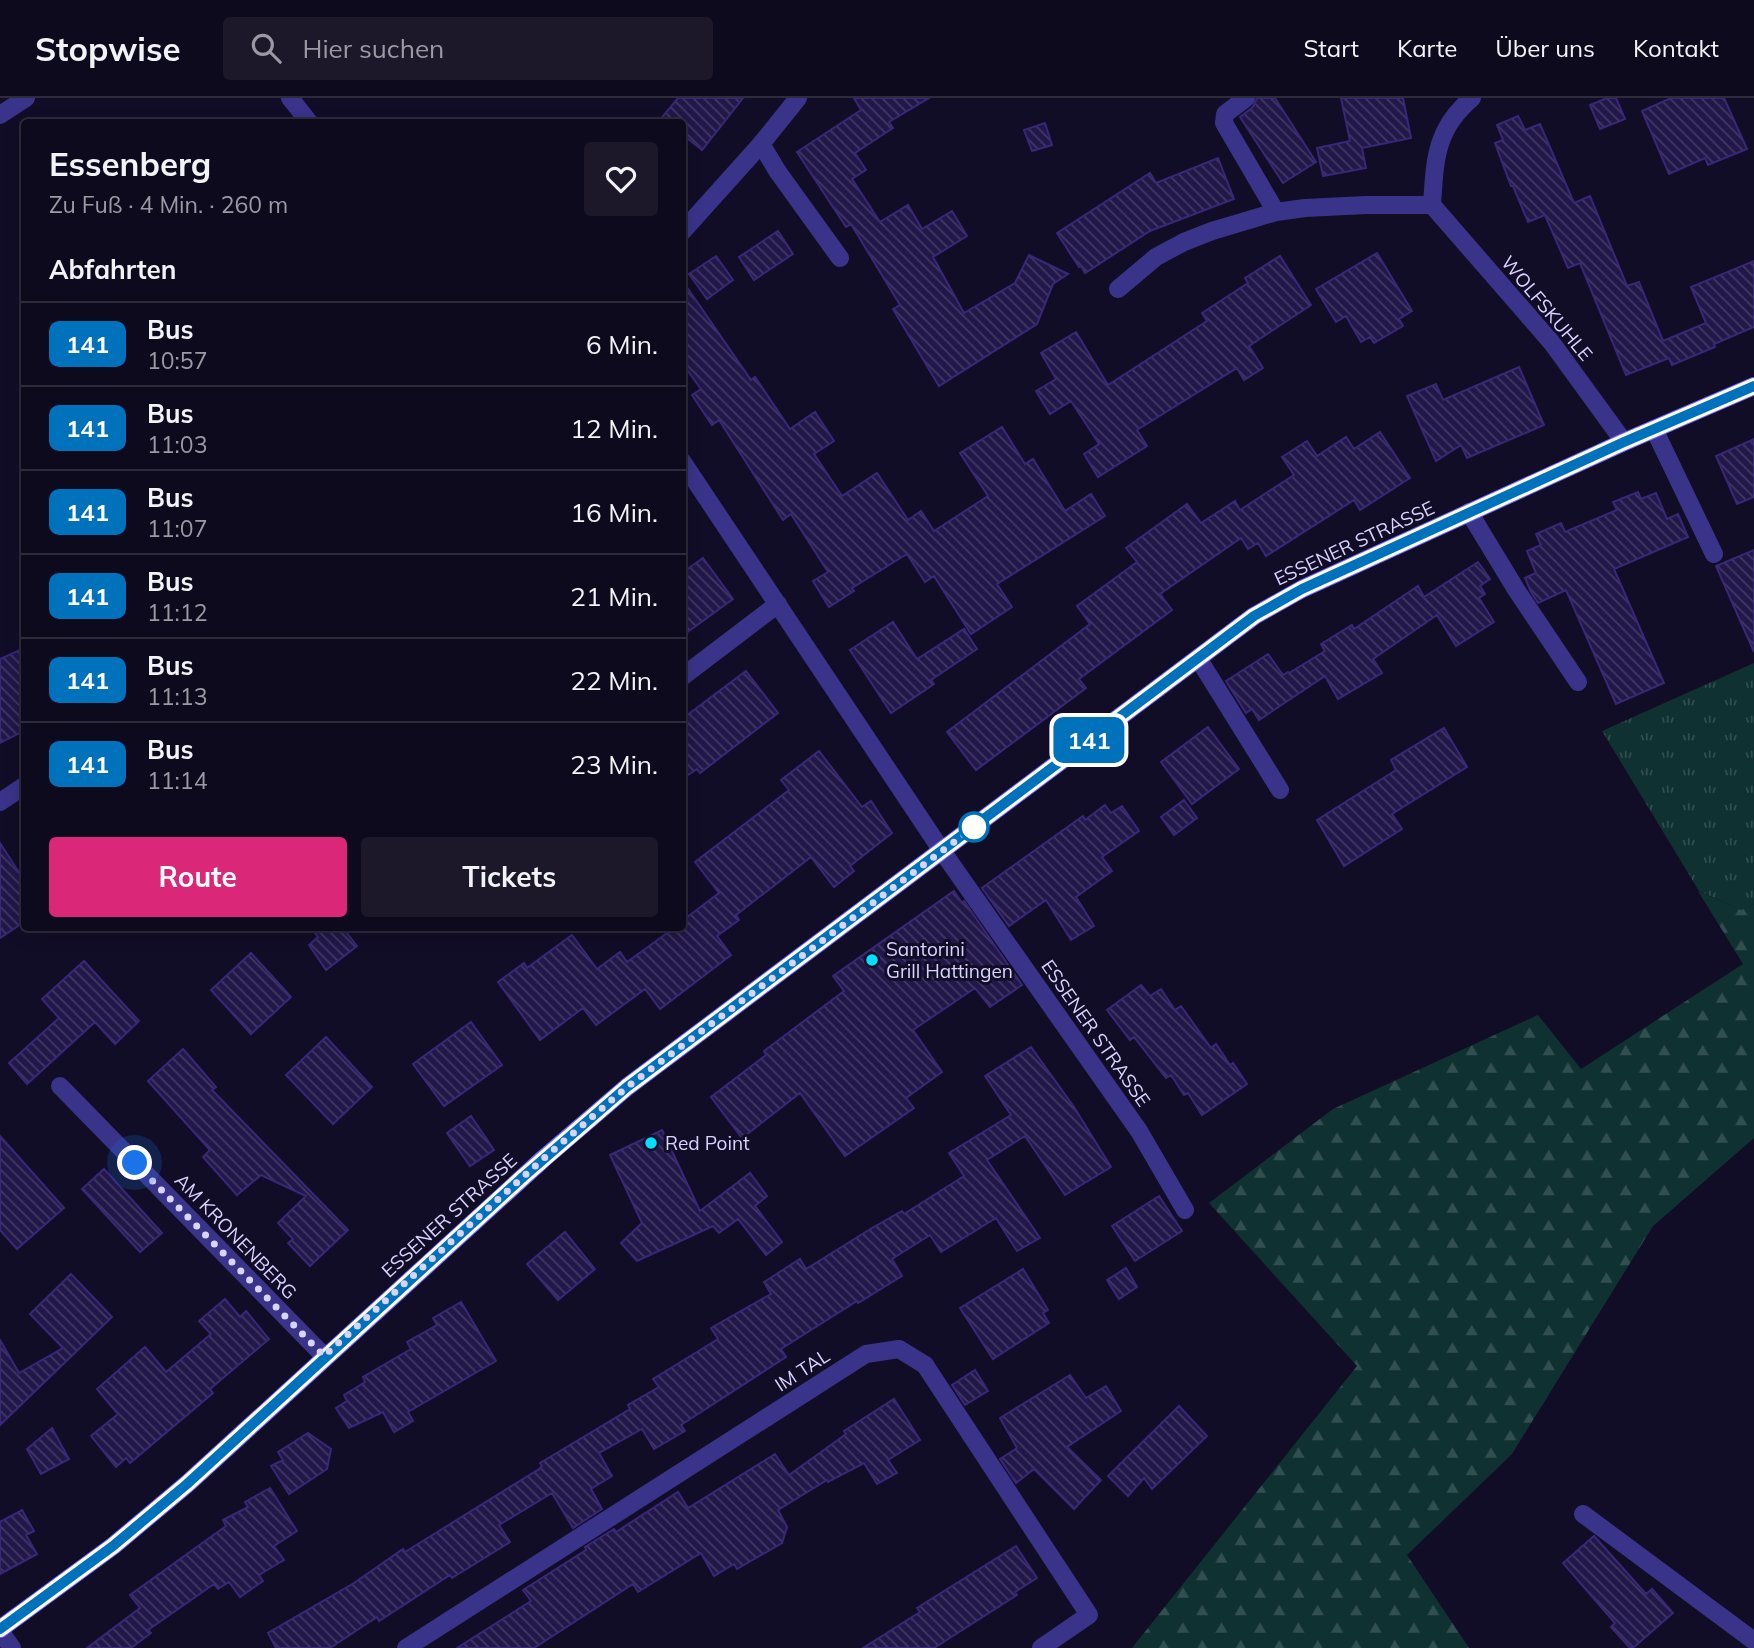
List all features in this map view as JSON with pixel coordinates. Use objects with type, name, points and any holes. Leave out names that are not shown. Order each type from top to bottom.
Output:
[{"type":"street","points":[[0,115],[26,98]]},
{"type":"street","points":[[290,98],[307,119]]},
{"type":"street","points":[[686,228],[798,98]]},
{"type":"street","points":[[1246,98],[1225,114],[1224,123],[1276,212]]},
{"type":"street","points":[[1118,289],[1156,257],[1184,242],[1276,212],[1329,207],[1432,205],[1434,172],[1446,126],[1456,111],[1472,98]]},
{"type":"street","points":[[761,144],[778,173],[840,258]]},
{"type":"street","name":"WOLFSKUHLE","points":[[1432,205],[1552,342],[1624,442]]},
{"type":"street","name":"ESSENER STRASSE","points":[[0,1630],[135,1528],[187,1484],[324,1356],[627,1087],[1254,616],[1302,589],[1469,512],[1754,386]]},
{"type":"street","points":[[1654,429],[1714,554]]},
{"type":"street","points":[[686,467],[942,851]]},
{"type":"street","points":[[1469,512],[1517,591],[1578,682]]},
{"type":"street","points":[[686,674],[778,604]]},
{"type":"street","points":[[1198,658],[1279,790]]},
{"type":"street","points":[[0,802],[21,788]]},
{"type":"street","name":"ESSENER STRASSE","points":[[942,851],[1139,1131],[1185,1210]]},
{"type":"street","name":"AM KRONENBERG","points":[[60,1086],[324,1356]]},
{"type":"street","name":"IM TAL","points":[[405,1648],[866,1354],[899,1349],[925,1365],[1089,1615],[1041,1648]]},
{"type":"street","points":[[1583,1514],[1754,1642]]},
{"type":"street","points":[[0,1630],[12,1648]]},
{"type":"green space","points":[[1754,663],[1754,904],[1741,910],[1699,891],[1602,731]]},
{"type":"green space","points":[[1698,891],[1741,910],[1754,904],[1754,1138],[1653,1226],[1512,1454],[1407,1555],[1469,1648],[1132,1648],[1357,1366],[1209,1203],[1333,1109],[1538,1015],[1581,1069],[1743,964]]},
{"type":"building","points":[[678,98],[743,98],[702,150],[686,137],[686,119],[660,119]]},
{"type":"building","points":[[854,98],[929,98],[889,122],[893,128],[855,153],[866,170],[852,179],[880,222],[908,205],[922,229],[952,211],[967,236],[933,257],[964,313],[1015,283],[1029,255],[1068,274],[1053,284],[1037,324],[939,386],[893,309],[900,305],[851,224],[846,227],[797,152],[861,110]]},
{"type":"building","points":[[1257,98],[1275,98],[1316,162],[1283,183],[1240,117],[1253,107]]},
{"type":"building","points":[[1341,98],[1403,98],[1411,138],[1362,148],[1366,168],[1323,176],[1317,148],[1350,141]]},
{"type":"building","points":[[1607,98],[1616,98],[1625,119],[1600,129],[1590,105]]},
{"type":"building","points":[[1671,98],[1724,98],[1747,149],[1708,165],[1705,158],[1669,174],[1642,111]]},
{"type":"building","points":[[1518,116],[1525,130],[1540,124],[1574,203],[1590,196],[1627,286],[1639,282],[1663,341],[1706,323],[1691,287],[1754,261],[1754,327],[1672,365],[1669,358],[1626,375],[1580,263],[1568,268],[1545,215],[1528,222],[1511,186],[1495,143],[1503,140],[1497,125]]},
{"type":"building","points":[[1045,123],[1052,145],[1032,151],[1024,130]]},
{"type":"building","points":[[1218,158],[1234,199],[1150,231],[1085,273],[1057,233],[1150,173],[1156,183]]},
{"type":"building","points":[[778,231],[793,254],[754,280],[739,257]]},
{"type":"building","points":[[1377,253],[1412,311],[1399,319],[1403,326],[1374,343],[1370,337],[1361,342],[1346,316],[1336,322],[1316,289]]},
{"type":"building","points":[[716,256],[733,280],[707,299],[689,274]]},
{"type":"building","points":[[1280,256],[1311,305],[1249,346],[1263,368],[1244,380],[1237,368],[1137,430],[1147,446],[1098,477],[1084,454],[1099,444],[1071,401],[1050,414],[1036,391],[1056,379],[1041,353],[1076,332],[1108,385],[1207,321],[1202,313],[1248,283],[1245,278]]},
{"type":"building","points":[[686,286],[751,380],[755,377],[790,429],[815,412],[834,441],[814,454],[842,496],[877,473],[908,520],[921,511],[934,531],[988,496],[960,453],[1002,427],[1025,464],[1033,459],[1065,511],[1091,494],[1105,516],[997,584],[1012,607],[971,634],[934,576],[925,582],[907,554],[852,588],[854,591],[829,607],[813,581],[828,572],[791,514],[783,520],[719,420],[712,425],[692,395],[701,389],[686,368]]},
{"type":"building","points":[[1519,367],[1544,425],[1467,458],[1461,445],[1436,461],[1407,396],[1436,384],[1443,400]]},
{"type":"building","points":[[1380,432],[1410,478],[1360,510],[1354,500],[1266,556],[1258,543],[1248,549],[1241,538],[1160,594],[1172,610],[1079,679],[1086,688],[976,770],[947,732],[1090,624],[1077,606],[1137,562],[1126,548],[1187,504],[1201,523],[1235,501],[1240,510],[1294,475],[1282,457],[1307,441],[1317,456],[1346,437],[1354,449]]},
{"type":"building","points":[[1754,439],[1754,497],[1737,504],[1716,456]]},
{"type":"building","points":[[1638,492],[1641,499],[1656,493],[1667,519],[1678,514],[1688,537],[1614,569],[1664,683],[1616,704],[1566,590],[1538,603],[1531,592],[1525,578],[1536,573],[1527,551],[1541,545],[1536,534],[1561,523],[1565,532],[1617,510],[1613,502]]},
{"type":"building","points":[[1754,550],[1754,652],[1716,566]]},
{"type":"building","points":[[703,558],[733,599],[686,633],[686,570]]},
{"type":"building","points":[[1478,562],[1490,579],[1480,586],[1485,594],[1479,598],[1494,622],[1456,646],[1437,615],[1373,659],[1382,673],[1338,699],[1325,676],[1259,720],[1252,709],[1246,713],[1226,681],[1268,654],[1283,675],[1289,673],[1325,651],[1321,644],[1352,625],[1354,629],[1418,586],[1424,597]]},
{"type":"building","points":[[893,622],[917,659],[964,629],[977,649],[931,680],[934,684],[891,713],[850,650]]},
{"type":"building","points":[[21,649],[21,732],[0,743],[0,659]]},
{"type":"building","points":[[746,671],[778,713],[700,773],[697,769],[686,776],[686,716]]},
{"type":"building","points":[[1208,727],[1239,769],[1192,804],[1161,762]]},
{"type":"building","points":[[1444,728],[1467,767],[1392,814],[1402,829],[1344,866],[1317,820],[1396,770],[1391,760]]},
{"type":"building","points":[[819,751],[862,807],[871,801],[892,833],[850,866],[854,871],[834,887],[811,857],[736,915],[739,920],[717,936],[731,955],[660,1009],[645,989],[596,1025],[583,1008],[540,1040],[498,982],[524,963],[527,968],[572,935],[597,969],[620,952],[627,962],[670,931],[686,931],[686,918],[719,893],[695,862],[789,790],[781,780]]},
{"type":"building","points":[[1184,800],[1197,818],[1174,835],[1161,817]]},
{"type":"building","points":[[1105,805],[1111,813],[1122,806],[1139,831],[1102,857],[1112,871],[1076,897],[1094,926],[1071,940],[1046,900],[1009,926],[982,888],[1083,816],[1085,820]]},
{"type":"building","points":[[0,843],[21,875],[21,924],[0,938]]},
{"type":"building","points":[[954,891],[962,903],[964,901],[1022,985],[990,1007],[975,988],[913,1030],[942,1072],[906,1098],[914,1108],[845,1156],[800,1093],[742,1138],[711,1097],[766,1055],[764,1051],[844,991],[833,976]]},
{"type":"building","points":[[313,931],[345,931],[357,946],[326,970],[309,945],[318,937]]},
{"type":"building","points":[[251,953],[291,997],[251,1034],[211,990]]},
{"type":"building","points":[[84,961],[139,1021],[115,1044],[95,1022],[27,1084],[9,1063],[59,1018],[42,999]]},
{"type":"building","points":[[1141,985],[1150,996],[1161,989],[1175,1010],[1181,1006],[1211,1048],[1216,1044],[1247,1084],[1202,1115],[1188,1093],[1184,1095],[1171,1075],[1166,1078],[1134,1037],[1130,1040],[1107,1010]]},
{"type":"building","points":[[471,1022],[502,1065],[444,1106],[413,1064]]},
{"type":"building","points":[[326,1037],[372,1087],[333,1124],[286,1075]]},
{"type":"building","points":[[1031,1047],[1074,1107],[1111,1167],[1065,1195],[1025,1136],[987,1160],[1040,1238],[1017,1251],[996,1218],[941,1252],[930,1235],[892,1259],[902,1276],[781,1349],[786,1357],[681,1425],[685,1431],[654,1449],[642,1429],[599,1453],[612,1476],[591,1489],[602,1509],[573,1528],[552,1493],[499,1525],[510,1542],[452,1578],[450,1575],[379,1621],[377,1617],[330,1648],[276,1648],[268,1633],[354,1583],[403,1549],[405,1552],[539,1469],[542,1466],[540,1463],[630,1409],[628,1405],[659,1387],[653,1379],[718,1339],[711,1328],[771,1294],[764,1282],[800,1259],[806,1269],[902,1211],[904,1214],[964,1176],[949,1153],[1011,1115],[985,1076]]},
{"type":"building","points":[[183,1049],[216,1087],[212,1090],[348,1230],[310,1266],[288,1243],[293,1239],[278,1223],[306,1196],[261,1175],[237,1195],[203,1157],[210,1150],[148,1081]]},
{"type":"building","points":[[471,1116],[494,1150],[470,1166],[447,1133]]},
{"type":"building","points":[[662,1130],[700,1211],[750,1173],[767,1196],[755,1206],[782,1242],[766,1255],[738,1219],[719,1233],[713,1226],[637,1261],[621,1243],[642,1223],[610,1155]]},
{"type":"building","points":[[0,1136],[64,1208],[17,1249],[0,1230]]},
{"type":"building","points":[[104,1169],[162,1233],[140,1252],[82,1189]]},
{"type":"building","points":[[1159,1196],[1182,1231],[1135,1261],[1112,1226]]},
{"type":"building","points":[[565,1232],[595,1269],[558,1300],[527,1264]]},
{"type":"building","points":[[1126,1268],[1137,1287],[1119,1299],[1107,1280]]},
{"type":"building","points":[[1023,1269],[1048,1310],[1043,1313],[1049,1323],[993,1359],[960,1308]]},
{"type":"building","points":[[71,1274],[112,1317],[0,1425],[0,1340],[19,1373],[63,1348],[30,1314]]},
{"type":"building","points":[[225,1299],[240,1317],[246,1311],[269,1339],[210,1389],[213,1393],[130,1463],[126,1458],[116,1467],[91,1436],[118,1414],[97,1389],[145,1347],[166,1372],[211,1334],[199,1321]]},
{"type":"building","points":[[461,1302],[496,1361],[408,1412],[413,1421],[394,1432],[383,1412],[349,1428],[336,1408],[347,1401],[344,1395],[365,1382],[363,1377],[411,1349],[407,1342],[437,1325],[433,1318]]},
{"type":"building","points":[[975,1370],[988,1391],[965,1405],[952,1385]]},
{"type":"building","points":[[1070,1375],[1086,1398],[1106,1386],[1121,1411],[1067,1447],[1101,1480],[1074,1509],[1034,1469],[1016,1483],[1000,1459],[1017,1448],[1000,1418]]},
{"type":"building","points":[[894,1399],[920,1440],[888,1460],[897,1473],[877,1484],[864,1463],[828,1482],[827,1480],[778,1510],[787,1527],[782,1543],[737,1569],[734,1564],[714,1576],[701,1553],[638,1592],[633,1584],[534,1648],[457,1648],[531,1601],[523,1590],[586,1550],[585,1547],[614,1529],[616,1532],[678,1492],[688,1508],[775,1454],[789,1475],[846,1434],[844,1431]]},
{"type":"building","points":[[1179,1406],[1207,1436],[1152,1489],[1144,1478],[1128,1496],[1108,1476]]},
{"type":"building","points":[[52,1428],[69,1459],[41,1474],[27,1449]]},
{"type":"building","points":[[308,1433],[331,1449],[327,1469],[289,1494],[271,1466],[283,1460],[278,1452]]},
{"type":"building","points":[[270,1488],[297,1531],[274,1546],[284,1560],[259,1575],[263,1581],[240,1597],[229,1582],[218,1589],[214,1584],[148,1630],[151,1633],[131,1648],[87,1648],[140,1608],[130,1595],[226,1526],[223,1520],[248,1507],[245,1502]]},
{"type":"building","points":[[22,1510],[34,1531],[26,1535],[37,1554],[0,1574],[0,1522]]},
{"type":"building","points":[[1594,1536],[1646,1594],[1652,1589],[1673,1613],[1633,1648],[1611,1627],[1615,1623],[1563,1563]]},
{"type":"building","points":[[1016,1546],[1037,1578],[1015,1592],[1017,1595],[934,1648],[863,1648],[920,1612],[917,1608]]},
{"type":"bus line","name":"141","points":[[0,1629],[113,1546],[187,1484],[324,1356],[627,1087],[1254,616],[1302,589],[1624,442],[1754,386]]},
{"type":"place","name":"Santorini Grill Hattingen","points":[[872,960]]},
{"type":"place","name":"Red Point","points":[[651,1143]]},
{"type":"route","points":[[135,1163],[324,1356],[627,1087],[974,827]]}]
